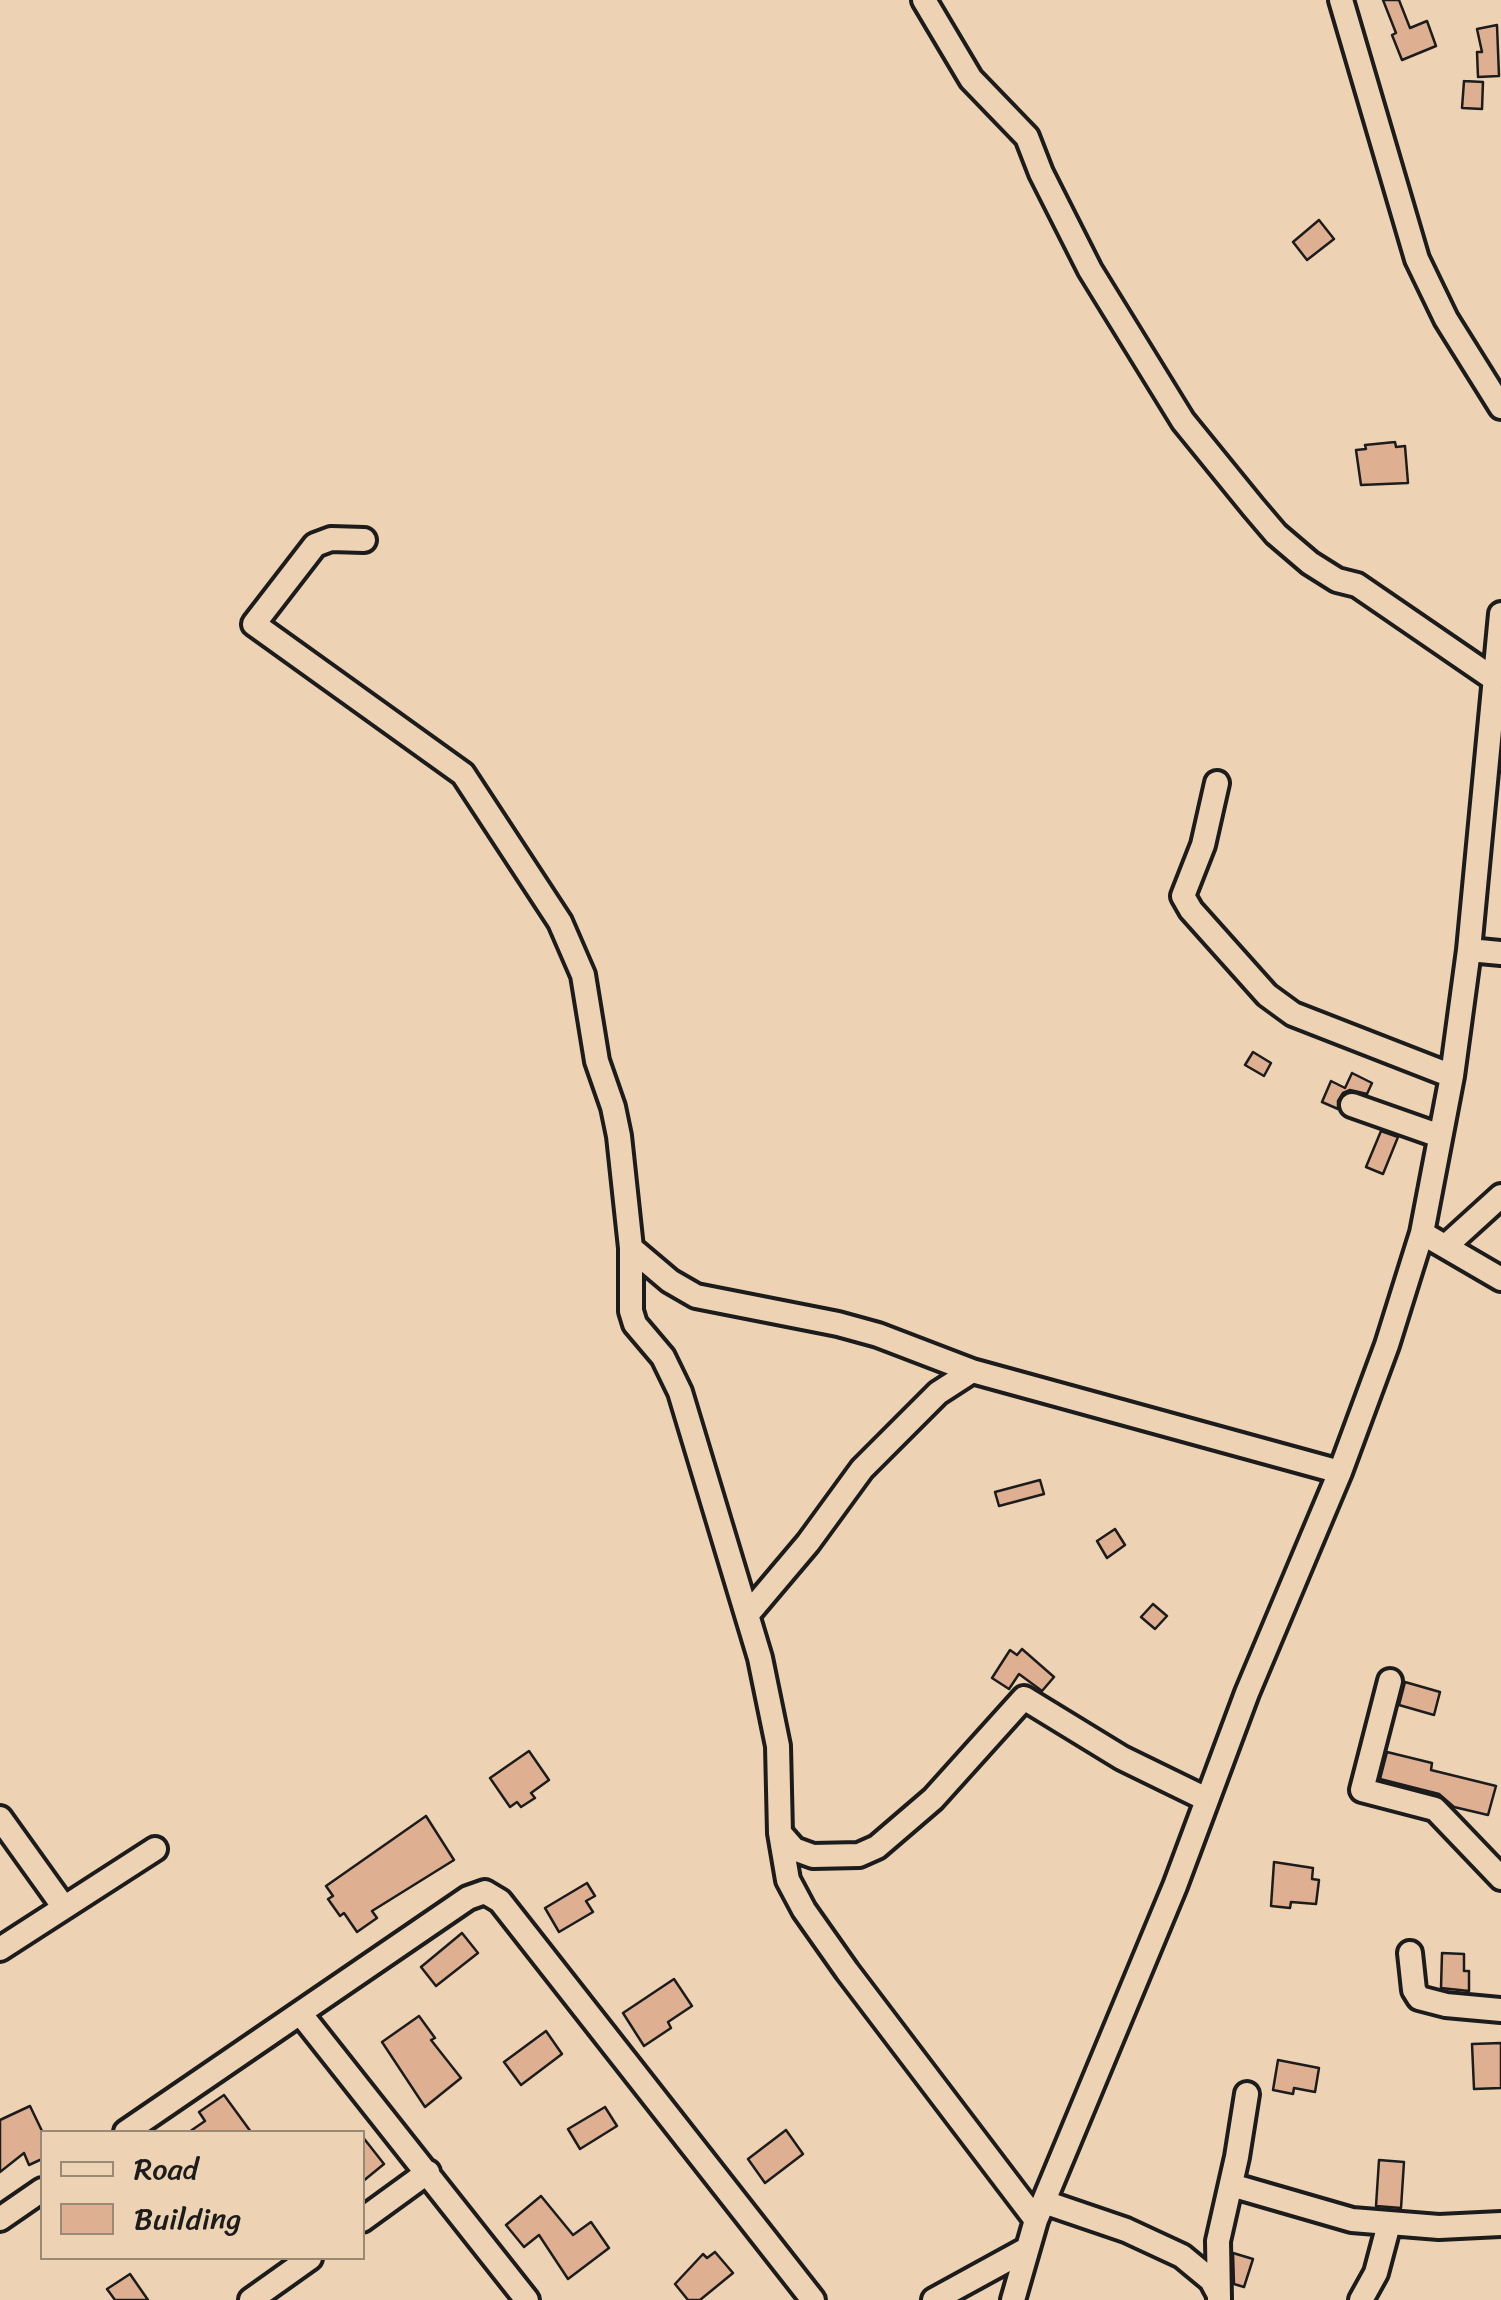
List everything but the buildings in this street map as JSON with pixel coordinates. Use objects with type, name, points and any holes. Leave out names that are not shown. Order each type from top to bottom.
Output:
[{"type":"street","points":[[924,0],[971,80],[1027,137],[1040,173],[1090,270],[1184,421],[1253,507],[1276,534],[1310,563],[1337,580],[1357,586],[1494,679]]},
{"type":"street","points":[[1341,0],[1417,258],[1446,319],[1501,407]]},
{"type":"street","points":[[364,540],[331,539],[316,545],[254,624],[463,774],[560,922],[583,976],[597,1061],[614,1107],[631,1248],[630,1311],[635,1324],[672,1373],[680,1392],[748,1614],[778,1746],[785,1870],[804,1910],[1040,2211],[1126,2230],[1182,2256],[1210,2280],[1218,2297]]},
{"type":"street","points":[[1014,2300],[1040,2211],[1340,1472],[1387,1345],[1422,1233],[1452,1076],[1469,950],[1501,614]]},
{"type":"street","points":[[1217,783],[1196,867],[1183,896],[1191,910],[1267,995],[1293,1014],[1452,1076]]},
{"type":"street","points":[[1469,950],[1501,954]]},
{"type":"street","points":[[1352,1105],[1440,1136]]},
{"type":"street","points":[[1446,1245],[1501,1196]]},
{"type":"street","points":[[1422,1233],[1501,1278]]},
{"type":"street","points":[[631,1248],[670,1282],[696,1296],[838,1324],[972,1371],[1340,1472]]},
{"type":"street","points":[[748,1614],[808,1543],[862,1469],[938,1393],[972,1371]]},
{"type":"street","points":[[1390,1681],[1362,1790],[1435,1808],[1501,1878]]},
{"type":"street","points":[[780,1834],[794,1849],[812,1856],[859,1855],[878,1847],[933,1799],[1024,1698],[1122,1758],[1206,1799]]},
{"type":"street","points":[[0,1818],[62,1906]]},
{"type":"street","points":[[0,1948],[156,1849]]},
{"type":"street","points":[[129,2130],[476,1893],[485,1892],[494,1895],[813,2300]]},
{"type":"street","points":[[1410,1953],[1418,1998],[1501,2010]]},
{"type":"street","points":[[300,2013],[527,2300]]},
{"type":"street","points":[[1218,2297],[1218,2241],[1246,2094]]},
{"type":"street","points":[[365,2218],[428,2172]]},
{"type":"street","points":[[1230,2185],[1352,2220],[1501,2224]]},
{"type":"street","points":[[0,2220],[40,2191]]},
{"type":"street","points":[[1361,2300],[1374,2281],[1390,2224]]},
{"type":"street","points":[[934,2300],[1027,2249]]},
{"type":"street","points":[[252,2300],[307,2260]]}]
